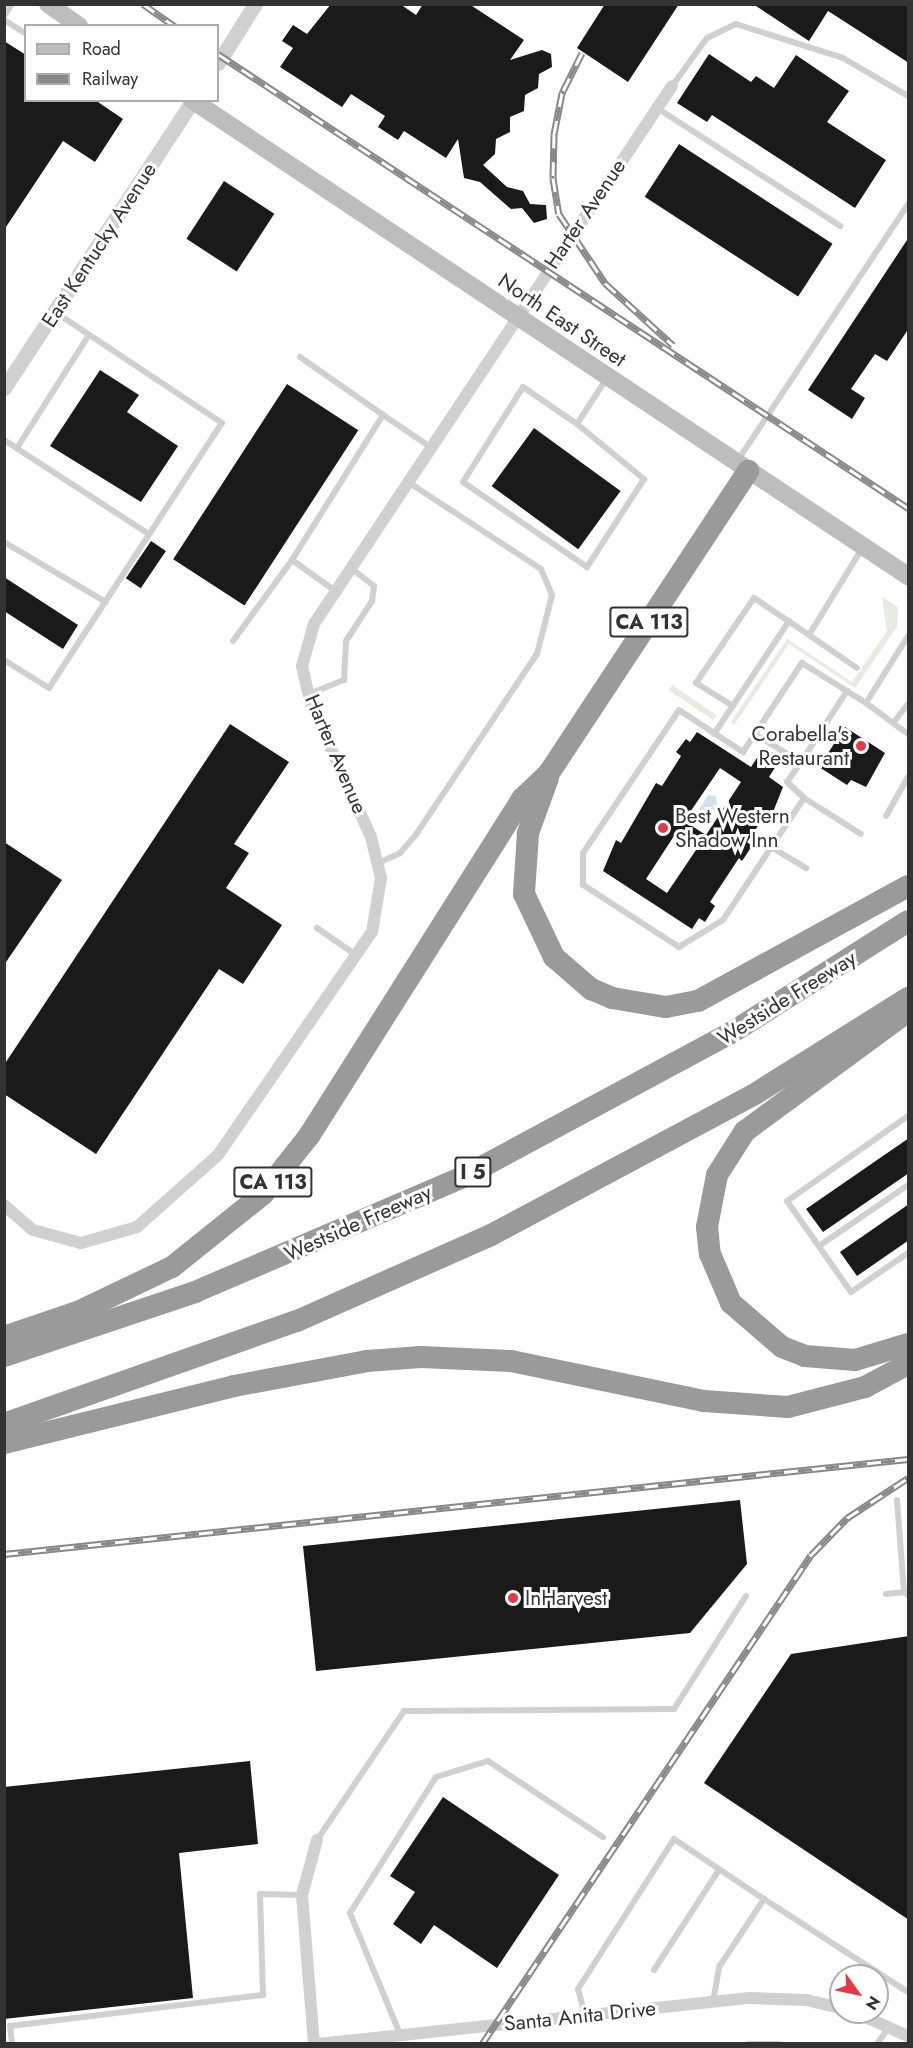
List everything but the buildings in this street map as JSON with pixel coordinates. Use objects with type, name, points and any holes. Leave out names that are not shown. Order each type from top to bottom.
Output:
[{"type":"highway","name":"CA 113","points":[[4,1337],[80,1311],[171,1268],[263,1194],[309,1136],[522,800],[549,773],[742,467]]},
{"type":"highway","points":[[549,773],[528,833],[524,894],[554,957],[591,989],[612,998],[666,1007],[698,1001],[909,886]]},
{"type":"highway","name":"Westside Freeway","points":[[4,1356],[195,1292],[465,1176],[731,1034],[909,921]]},
{"type":"highway","points":[[4,1424],[297,1321],[491,1235],[745,1100],[909,998]]},
{"type":"highway","points":[[909,1010],[745,1131],[717,1175],[707,1227],[710,1254],[731,1303],[782,1347],[805,1356],[855,1360],[909,1344]]},
{"type":"highway","points":[[4,1443],[234,1386],[367,1360],[421,1357],[511,1361],[705,1401],[788,1407],[865,1387],[909,1364]]},
{"type":"main road","points":[[48,4],[76,24]]},
{"type":"main road","name":"North East Street","points":[[194,102],[909,576]]},
{"type":"street","points":[[219,61],[255,4]]},
{"type":"street","name":"Harter Avenue","points":[[4,1204],[33,1230],[81,1243],[136,1227],[218,1155],[372,932],[381,878],[309,694],[302,666],[314,624],[334,590],[515,316],[672,86]]},
{"type":"street","name":"East Kentucky Avenue","points":[[4,388],[191,102]]},
{"type":"street","points":[[316,2043],[302,1895],[317,1840]]},
{"type":"street","name":"Santa Anita Drive","points":[[316,2043],[713,2002],[780,1998],[829,2006]]},
{"type":"street","points":[[884,2024],[908,2035]]},
{"type":"lane","points":[[12,4],[4,18],[24,33]]},
{"type":"lane","points":[[672,86],[707,38],[736,24],[843,58],[909,96]]},
{"type":"lane","points":[[657,108],[840,226]]},
{"type":"lane","points":[[742,467],[909,204]]},
{"type":"lane","points":[[4,660],[49,688],[222,423],[55,312]]},
{"type":"lane","points":[[17,448],[89,335]]},
{"type":"lane","points":[[300,357],[429,446]]},
{"type":"lane","points":[[577,424],[607,377]]},
{"type":"lane","points":[[523,387],[577,424],[644,479],[587,567],[463,482],[523,387]]},
{"type":"lane","points":[[233,641],[292,560],[383,415]]},
{"type":"lane","points":[[4,440],[150,534]]},
{"type":"lane","points":[[377,863],[400,853],[415,836],[537,654],[552,595],[541,569],[406,481]]},
{"type":"lane","points":[[4,542],[106,602]]},
{"type":"lane","points":[[810,635],[864,547]]},
{"type":"lane","points":[[292,560],[334,590]]},
{"type":"lane","points":[[309,694],[344,680],[346,641],[372,600],[371,583],[350,567]]},
{"type":"lane","points":[[733,706],[696,683],[754,598],[857,668]]},
{"type":"lane","points":[[714,734],[789,621]]},
{"type":"lane","points":[[866,703],[909,636]]},
{"type":"lane","points":[[804,798],[723,920],[679,947],[583,885],[584,853],[679,710],[743,752],[802,663],[866,703],[909,734]]},
{"type":"lane","points":[[847,691],[787,782],[804,798],[861,834]]},
{"type":"lane","points":[[893,723],[909,704]]},
{"type":"lane","points":[[756,735],[801,762]]},
{"type":"lane","points":[[886,816],[909,777]]},
{"type":"lane","points":[[771,848],[806,868]]},
{"type":"lane","points":[[316,928],[356,955]]},
{"type":"lane","points":[[909,1116],[787,1201],[851,1292],[909,1253]]},
{"type":"lane","points":[[819,1246],[909,1185]]},
{"type":"lane","points":[[886,1594],[907,1593],[897,1500]]},
{"type":"lane","points":[[317,1840],[404,1711],[674,1709],[746,1596]]},
{"type":"lane","points":[[400,2035],[350,1913],[436,1777],[488,1761],[603,1837]]},
{"type":"lane","points":[[585,2016],[578,1989],[674,1839],[909,1992]]},
{"type":"lane","points":[[654,1970],[719,1870]]},
{"type":"lane","points":[[12,2043],[10,2026],[263,1995],[260,1894],[302,1895]]},
{"type":"lane","points":[[713,2002],[719,1967],[764,1899]]},
{"type":"lane","points":[[877,2043],[889,2026]]},
{"type":"lane","points":[[748,2043],[779,2043]]},
{"type":"shaded area","points":[[882,597],[898,607],[897,627],[855,688],[789,644],[734,725],[731,722],[787,639],[852,682],[887,631]]},
{"type":"shaded area","points":[[672,685],[717,715],[713,720],[669,690]]},
{"type":"water","points":[[708,795],[716,796],[717,808],[701,819],[700,808]]},
{"type":"railway","points":[[143,4],[172,24]]},
{"type":"railway","points":[[582,53],[562,93],[554,134],[553,178],[559,214],[605,283],[673,345]]},
{"type":"railway","points":[[219,55],[908,508]]},
{"type":"railway","points":[[4,1554],[908,1459]]},
{"type":"railway","points":[[482,2044],[811,1555],[847,1518],[908,1478]]},
{"type":"place","name":"Corabella's Restaurant","points":[[861,746]]},
{"type":"place","name":"Best Western Shadow Inn","points":[[663,828]]},
{"type":"place","name":"InHarvest","points":[[513,1598]]}]
